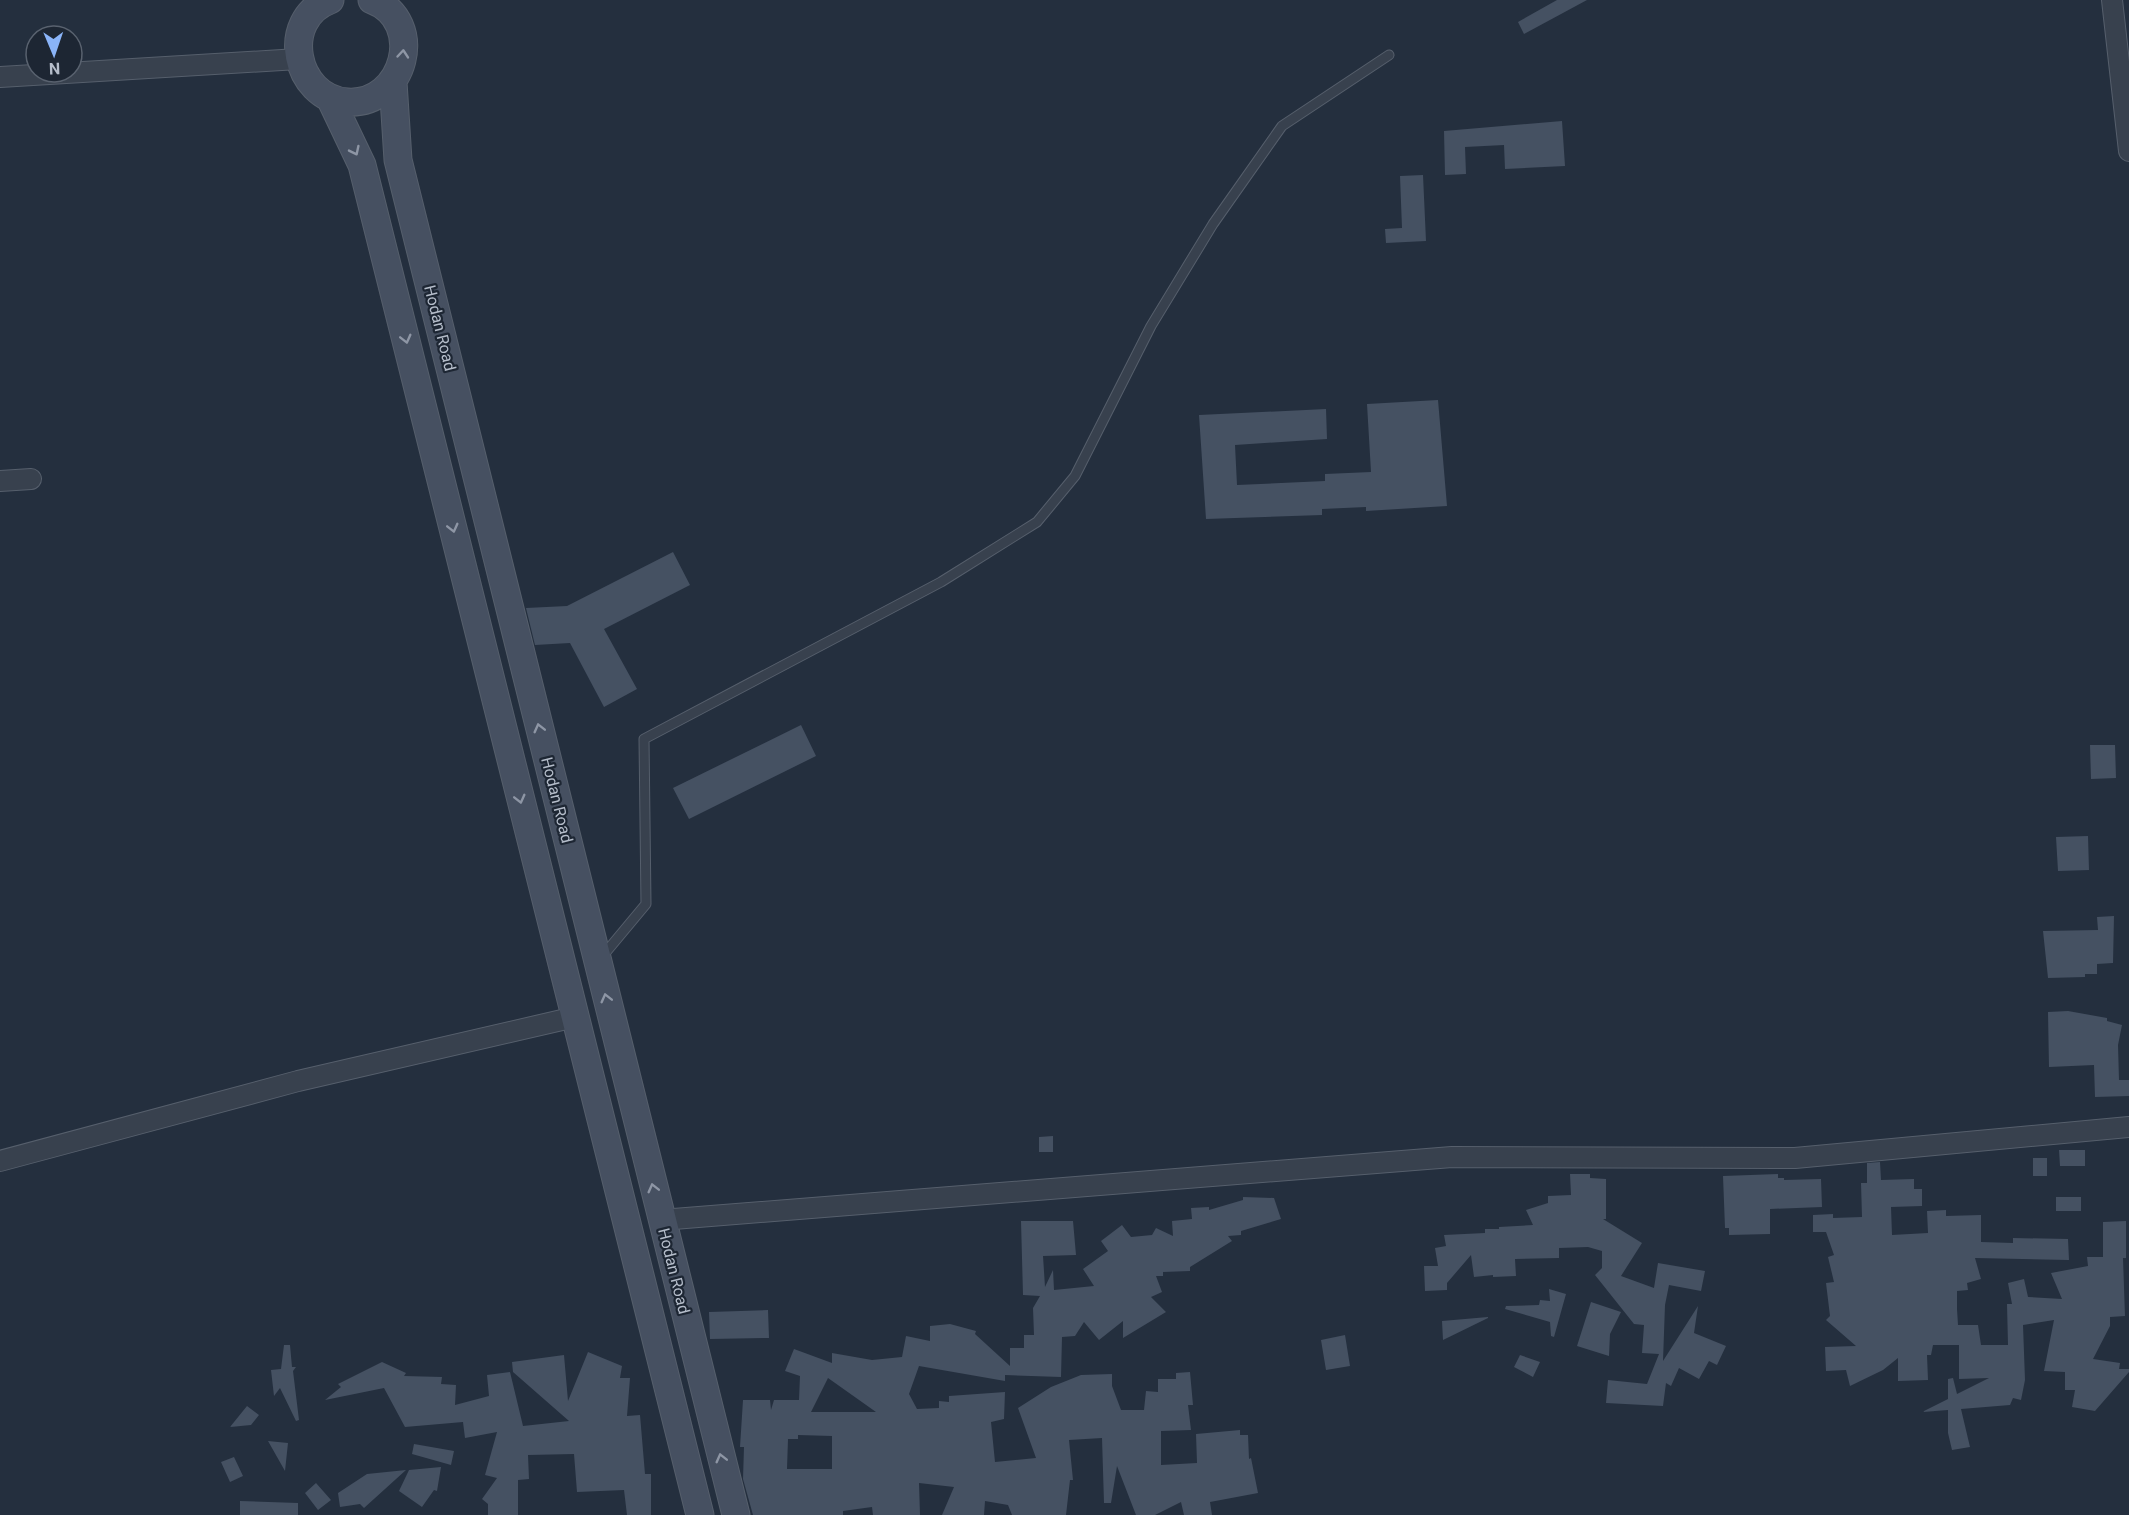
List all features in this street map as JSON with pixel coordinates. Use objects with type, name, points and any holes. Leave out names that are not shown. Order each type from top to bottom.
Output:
[{"type":"main road","points":[[298,59],[298,42],[304,13],[330,0]]},
{"type":"main road","name":"Hodan Road","points":[[376,1],[397,22],[405,48],[402,66],[393,82],[398,160],[736,1515]]},
{"type":"main road","name":"Hodan Road","points":[[298,59],[304,75],[315,89],[330,98],[362,165],[700,1515]]},
{"type":"main road","points":[[330,98],[347,102],[364,101],[380,94],[393,82]]},
{"type":"street","points":[[2112,0],[2129,152]]},
{"type":"street","points":[[0,76],[298,59]]},
{"type":"street","points":[[0,481],[31,479]]},
{"type":"street","points":[[0,1161],[298,1081],[575,1017]]},
{"type":"street","points":[[661,1220],[1452,1157],[1795,1158],[2129,1127]]},
{"type":"lane","points":[[597,962],[646,904],[644,739],[941,582],[1037,522],[1075,476],[1151,326],[1213,224],[1282,126],[1389,55]]},
{"type":"building","points":[[1557,0],[1587,0],[1524,34],[1518,22]]},
{"type":"building","points":[[1562,121],[1565,166],[1505,169],[1504,145],[1465,147],[1466,174],[1445,175],[1444,131]]},
{"type":"building","points":[[1423,175],[1426,241],[1386,243],[1385,229],[1402,228],[1400,176]]},
{"type":"building","points":[[1438,400],[1447,506],[1366,511],[1366,507],[1322,509],[1322,515],[1206,519],[1199,415],[1326,409],[1327,439],[1235,445],[1237,485],[1325,481],[1325,474],[1371,472],[1367,404]]},
{"type":"building","points":[[673,552],[690,585],[604,629],[637,689],[604,707],[570,643],[535,645],[526,608],[567,606]]},
{"type":"building","points":[[801,725],[816,756],[689,819],[673,788]]},
{"type":"building","points":[[2090,745],[2115,745],[2116,778],[2091,779]]},
{"type":"building","points":[[2088,836],[2089,870],[2058,871],[2056,837]]},
{"type":"building","points":[[2114,916],[2113,963],[2097,964],[2097,974],[2085,974],[2085,977],[2048,978],[2043,931],[2098,930],[2097,917]]},
{"type":"building","points":[[2068,1011],[2107,1018],[2107,1021],[2122,1025],[2118,1045],[2119,1080],[2129,1080],[2129,1096],[2095,1097],[2094,1065],[2049,1067],[2048,1012]]},
{"type":"building","points":[[1053,1136],[1053,1152],[1039,1152],[1039,1137]]},
{"type":"building","points":[[2059,1150],[2085,1150],[2085,1166],[2060,1166]]},
{"type":"building","points":[[2033,1158],[2047,1158],[2047,1176],[2033,1176]]},
{"type":"building","points":[[1880,1162],[1881,1180],[1914,1179],[1914,1189],[1922,1189],[1922,1206],[1891,1207],[1892,1235],[1928,1233],[1927,1211],[1946,1210],[1946,1216],[1981,1215],[1981,1242],[2013,1243],[2013,1238],[2068,1239],[2069,1260],[1975,1258],[1981,1279],[1967,1283],[1968,1290],[1957,1291],[1958,1325],[1978,1325],[1981,1345],[2008,1345],[2007,1304],[2012,1304],[2008,1283],[2024,1279],[2028,1297],[2062,1299],[2051,1273],[2088,1266],[2087,1257],[2103,1257],[2103,1222],[2126,1221],[2126,1258],[2123,1258],[2125,1316],[2110,1317],[2110,1326],[2093,1359],[2120,1363],[2119,1369],[2129,1369],[2129,1372],[2095,1411],[2072,1407],[2075,1390],[2065,1390],[2065,1372],[2044,1371],[2054,1320],[2023,1325],[2025,1380],[2021,1400],[2013,1398],[2010,1405],[1961,1409],[1970,1447],[1952,1450],[1948,1433],[1948,1410],[1922,1412],[1948,1399],[1948,1379],[1953,1378],[1957,1394],[1989,1378],[1959,1379],[1959,1345],[1933,1345],[1931,1355],[1927,1355],[1928,1380],[1898,1381],[1898,1358],[1883,1370],[1850,1386],[1846,1370],[1826,1371],[1825,1347],[1856,1346],[1826,1320],[1830,1316],[1826,1283],[1834,1282],[1828,1257],[1834,1255],[1826,1232],[1813,1232],[1813,1215],[1833,1214],[1833,1218],[1862,1217],[1861,1183],[1867,1183],[1867,1163]]},
{"type":"building","points":[[1570,1174],[1590,1174],[1590,1178],[1606,1179],[1606,1219],[1603,1219],[1642,1243],[1621,1276],[1654,1288],[1658,1263],[1705,1271],[1701,1291],[1669,1285],[1665,1305],[1663,1361],[1698,1306],[1694,1333],[1726,1346],[1717,1365],[1709,1361],[1699,1379],[1679,1368],[1671,1386],[1666,1383],[1663,1406],[1606,1403],[1608,1380],[1647,1384],[1659,1354],[1642,1353],[1644,1325],[1634,1324],[1595,1275],[1602,1268],[1602,1251],[1588,1247],[1559,1248],[1559,1258],[1515,1259],[1516,1276],[1493,1277],[1493,1275],[1474,1277],[1471,1255],[1447,1283],[1447,1290],[1425,1291],[1424,1266],[1438,1266],[1435,1248],[1446,1246],[1444,1235],[1485,1233],[1485,1229],[1533,1225],[1526,1210],[1548,1203],[1548,1196],[1571,1195]]},
{"type":"building","points":[[1778,1174],[1778,1178],[1784,1178],[1784,1180],[1821,1179],[1822,1207],[1770,1209],[1770,1234],[1729,1235],[1729,1228],[1725,1228],[1723,1176]]},
{"type":"building","points":[[1243,1197],[1274,1198],[1281,1219],[1241,1231],[1241,1235],[1228,1236],[1232,1241],[1190,1267],[1190,1271],[1163,1272],[1163,1276],[1156,1276],[1162,1292],[1151,1297],[1166,1312],[1123,1338],[1123,1321],[1099,1340],[1084,1322],[1075,1336],[1062,1337],[1061,1377],[1005,1375],[1005,1381],[919,1366],[909,1394],[917,1409],[939,1408],[939,1401],[949,1402],[949,1396],[1005,1392],[1004,1419],[991,1422],[995,1462],[1036,1458],[1018,1408],[1051,1387],[1081,1375],[1112,1374],[1112,1386],[1121,1410],[1144,1410],[1146,1391],[1158,1392],[1158,1379],[1176,1379],[1176,1373],[1190,1372],[1193,1405],[1188,1405],[1191,1430],[1161,1431],[1161,1465],[1197,1463],[1196,1434],[1240,1430],[1240,1435],[1248,1435],[1249,1459],[1251,1458],[1258,1493],[1210,1502],[1212,1515],[1184,1515],[1181,1502],[1155,1515],[1136,1515],[1117,1466],[1111,1503],[1104,1503],[1102,1438],[1069,1440],[1073,1480],[1070,1480],[1066,1515],[1012,1515],[1008,1505],[985,1501],[984,1515],[942,1515],[954,1487],[919,1483],[920,1515],[873,1515],[872,1507],[843,1511],[843,1515],[753,1515],[743,1479],[744,1447],[740,1447],[743,1400],[770,1400],[771,1410],[774,1400],[799,1400],[800,1376],[785,1371],[794,1349],[832,1363],[832,1353],[872,1360],[902,1357],[906,1336],[930,1341],[930,1326],[950,1324],[976,1331],[975,1334],[1010,1366],[1010,1348],[1024,1348],[1024,1335],[1034,1335],[1033,1308],[1040,1296],[1023,1295],[1021,1221],[1073,1221],[1076,1255],[1043,1256],[1045,1287],[1053,1270],[1054,1290],[1094,1286],[1083,1269],[1108,1251],[1101,1241],[1122,1225],[1131,1237],[1152,1235],[1156,1228],[1173,1236],[1172,1221],[1192,1219],[1191,1208],[1209,1207],[1209,1210],[1243,1200]],"holes":[[[828,1378],[876,1412],[811,1412]],[[798,1435],[832,1436],[832,1469],[787,1469],[788,1439],[798,1439]]]},
{"type":"building","points":[[2056,1197],[2081,1197],[2081,1211],[2056,1211]]},
{"type":"building","points":[[1549,1289],[1566,1294],[1554,1337],[1551,1336],[1550,1322],[1505,1309],[1506,1306],[1539,1305],[1540,1300],[1550,1301]]},
{"type":"building","points":[[1591,1302],[1621,1312],[1610,1334],[1609,1356],[1577,1346]]},
{"type":"building","points":[[768,1310],[769,1338],[710,1339],[709,1312]]},
{"type":"building","points":[[1488,1318],[1443,1340],[1442,1321]]},
{"type":"building","points":[[1345,1335],[1350,1366],[1326,1370],[1321,1340]]},
{"type":"building","points":[[284,1345],[290,1345],[292,1367],[296,1367],[293,1371],[299,1420],[296,1421],[280,1388],[274,1396],[271,1370],[281,1369]]},
{"type":"building","points":[[588,1352],[622,1366],[620,1378],[630,1378],[627,1416],[640,1415],[645,1474],[651,1474],[651,1515],[627,1515],[624,1490],[577,1492],[574,1454],[528,1455],[529,1479],[518,1480],[518,1515],[488,1515],[488,1504],[482,1499],[497,1478],[485,1475],[497,1432],[465,1438],[463,1422],[405,1427],[384,1388],[325,1400],[341,1387],[338,1384],[382,1362],[406,1373],[404,1376],[442,1377],[441,1384],[456,1385],[455,1405],[489,1396],[487,1375],[510,1372],[523,1426],[569,1421],[513,1372],[512,1362],[564,1355],[568,1401]]},
{"type":"building","points":[[1520,1355],[1540,1362],[1533,1377],[1514,1367]]},
{"type":"building","points":[[247,1406],[259,1415],[251,1425],[230,1427]]},
{"type":"building","points":[[268,1441],[288,1443],[285,1471]]},
{"type":"building","points":[[414,1444],[454,1451],[451,1465],[412,1454]]},
{"type":"building","points":[[234,1457],[243,1476],[230,1482],[221,1462]]},
{"type":"building","points":[[441,1467],[437,1491],[434,1490],[422,1507],[399,1491],[409,1470]]},
{"type":"building","points":[[406,1470],[364,1508],[360,1504],[340,1507],[338,1493],[367,1474]]},
{"type":"building","points":[[316,1483],[331,1500],[318,1510],[305,1493]]},
{"type":"building","points":[[240,1501],[298,1503],[298,1515],[240,1515]]}]
